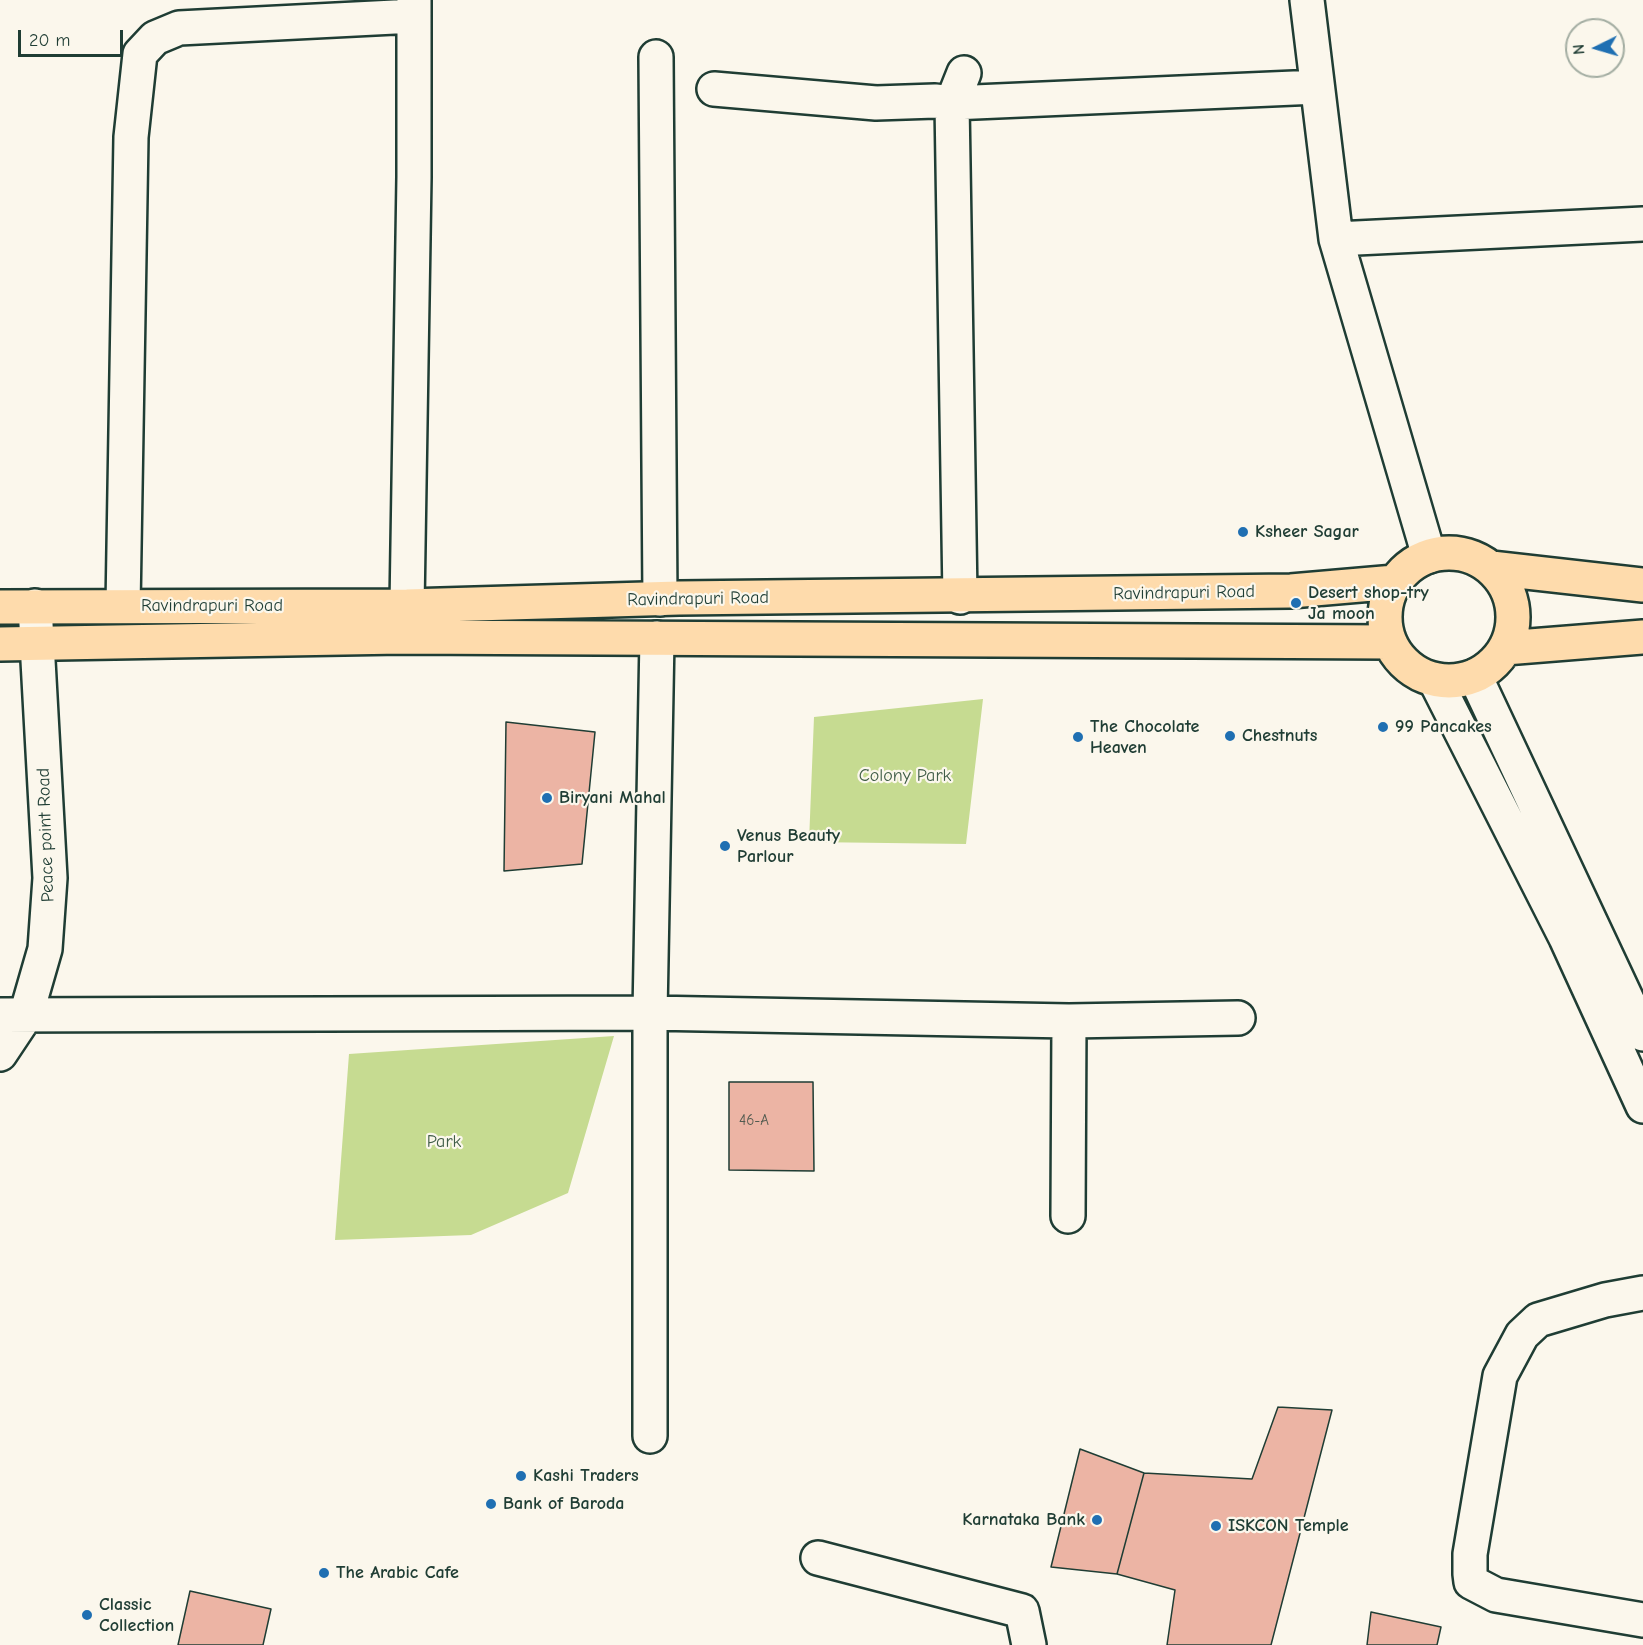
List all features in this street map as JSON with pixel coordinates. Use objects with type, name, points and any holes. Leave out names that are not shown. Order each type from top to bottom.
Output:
[{"type":"main road","points":[[1451,553],[1472,557],[1491,568],[1504,585],[1512,606],[1512,627],[1505,648],[1493,664],[1476,676],[1456,681],[1435,680],[1416,673],[1401,659],[1390,642],[1385,621],[1387,601],[1395,582],[1410,566],[1429,556],[1451,553]]},
{"type":"main road","points":[[1491,568],[1643,585]]},
{"type":"main road","name":"Ravindrapuri Road","points":[[0,607],[407,606],[660,599],[960,597],[1291,591],[1395,582]]},
{"type":"main road","name":"Ravindrapuri Road","points":[[0,644],[401,637],[1390,642]]},
{"type":"main road","points":[[1505,648],[1643,637]]},
{"type":"street","points":[[1307,0],[1336,239],[1429,556]]},
{"type":"street","points":[[123,606],[131,137],[140,54],[155,38],[179,28],[414,8],[414,177],[407,606]]},
{"type":"street","points":[[656,57],[660,599]]},
{"type":"street","points":[[960,597],[952,103],[964,73]]},
{"type":"street","points":[[714,89],[876,103],[935,101],[952,103],[1317,87]]},
{"type":"street","points":[[1336,239],[1643,224]]},
{"type":"street","name":"Peace point Road","points":[[0,1054],[13,1015],[45,949],[50,878],[35,606]]},
{"type":"street","points":[[650,1436],[650,1013],[657,638]]},
{"type":"street","points":[[1476,676],[1643,1034]]},
{"type":"street","points":[[1435,680],[1566,939],[1643,1106]]},
{"type":"street","points":[[13,1015],[650,1013],[1069,1022],[1238,1018]]},
{"type":"street","points":[[1068,1216],[1069,1022]]},
{"type":"street","points":[[1643,1293],[1605,1300],[1538,1320],[1522,1335],[1500,1376],[1470,1554],[1470,1574],[1471,1582],[1496,1595],[1643,1620]]},
{"type":"street","points":[[818,1558],[1022,1611],[1029,1645]]},
{"type":"green space","name":"Colony Park","points":[[983,699],[966,844],[809,842],[814,717]]},
{"type":"green space","name":"Park","points":[[614,1036],[568,1193],[471,1235],[335,1240],[349,1054]]},
{"type":"building","name":"Biryani Mahal","points":[[506,722],[595,732],[582,864],[504,871]]},
{"type":"building","points":[[729,1082],[813,1082],[814,1171],[729,1170]]},
{"type":"building","name":"ISKCON Temple","points":[[1278,1407],[1332,1410],[1271,1645],[1167,1645],[1175,1590],[1117,1574],[1144,1473],[1252,1479]]},
{"type":"building","name":"Karnataka Bank","points":[[1080,1449],[1144,1473],[1117,1574],[1051,1567]]},
{"type":"building","points":[[190,1591],[271,1609],[263,1645],[178,1645]]},
{"type":"building","points":[[1371,1612],[1441,1627],[1437,1645],[1367,1645]]},
{"type":"place","name":"Ksheer Sagar","points":[[1243,532]]},
{"type":"place","name":"Desert shop-try Ja moon","points":[[1296,603]]},
{"type":"place","name":"99 Pancakes","points":[[1383,727]]},
{"type":"place","name":"Chestnuts","points":[[1230,736]]},
{"type":"place","name":"The Chocolate Heaven","points":[[1078,737]]},
{"type":"place","name":"Biryani Mahal","points":[[547,798]]},
{"type":"place","name":"Venus Beauty Parlour","points":[[725,846]]},
{"type":"place","name":"Kashi Traders","points":[[521,1476]]},
{"type":"place","name":"Bank of Baroda","points":[[491,1504]]},
{"type":"place","name":"Karnataka Bank","points":[[1097,1520]]},
{"type":"place","name":"ISKCON Temple","points":[[1216,1526]]},
{"type":"place","name":"The Arabic Cafe","points":[[324,1573]]},
{"type":"place","name":"Classic Collection","points":[[87,1615]]}]
